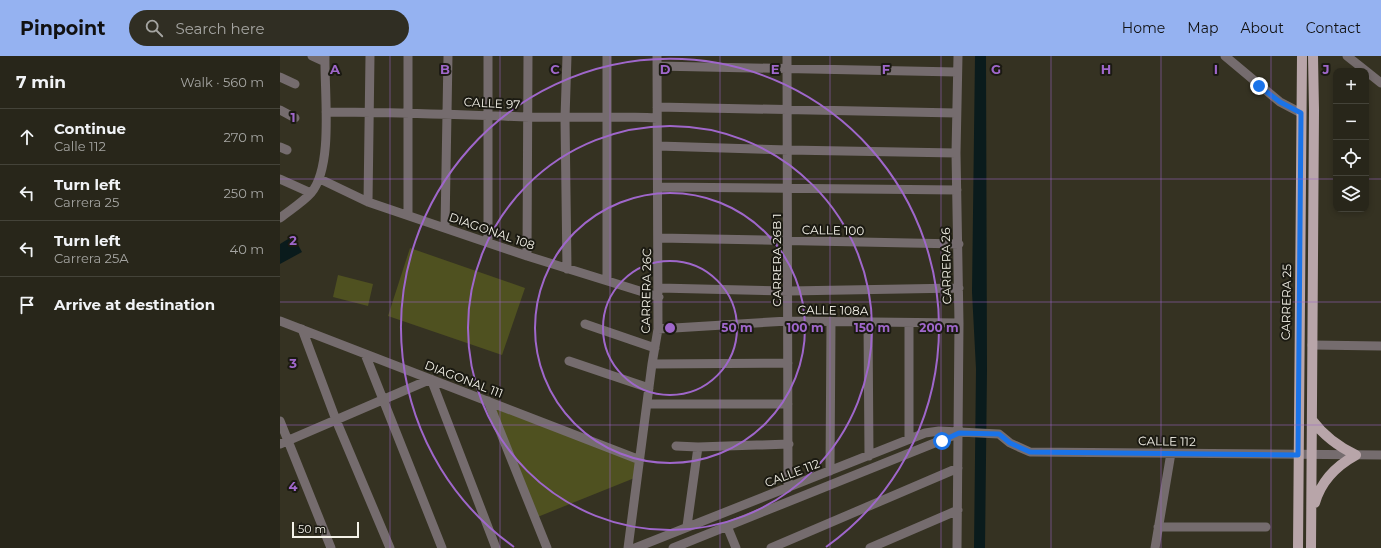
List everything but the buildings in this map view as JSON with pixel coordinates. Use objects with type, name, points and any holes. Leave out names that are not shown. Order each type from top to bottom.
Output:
[{"type":"main road","name":"CARRERA 25","points":[[1298,548],[1302,56]]},
{"type":"main road","points":[[1311,548],[1314,110],[1313,56]]},
{"type":"main road","points":[[1312,420],[1327,438],[1340,448],[1356,455]]},
{"type":"main road","points":[[1312,511],[1316,496],[1332,471],[1356,455]]},
{"type":"street","points":[[280,218],[311,193],[320,179],[324,155],[326,112],[325,59],[312,56]]},
{"type":"street","points":[[368,202],[370,56]]},
{"type":"street","points":[[408,56],[408,214]]},
{"type":"street","points":[[445,227],[448,56]]},
{"type":"street","points":[[488,56],[488,241]]},
{"type":"street","points":[[527,256],[528,56]]},
{"type":"street","points":[[567,56],[565,118],[567,269]]},
{"type":"street","points":[[607,56],[605,116],[607,280]]},
{"type":"street","name":"CARRERA 26C","points":[[628,548],[658,329],[659,238],[657,56]]},
{"type":"street","name":"CARRERA 26B 1","points":[[787,56],[789,241],[788,488]]},
{"type":"street","name":"CARRERA 26","points":[[957,548],[958,468],[962,433],[956,153],[958,56]]},
{"type":"street","points":[[1225,56],[1280,102],[1301,113]]},
{"type":"street","points":[[1347,56],[1362,68]]},
{"type":"street","points":[[657,66],[957,72]]},
{"type":"street","points":[[1369,73],[1381,83]]},
{"type":"street","points":[[280,77],[295,84]]},
{"type":"street","points":[[657,107],[787,108],[956,113]]},
{"type":"street","points":[[280,110],[295,118]]},
{"type":"street","name":"CALLE 97","points":[[326,112],[447,113],[565,118],[605,116],[657,118]]},
{"type":"street","points":[[658,146],[956,153]]},
{"type":"street","points":[[280,179],[311,193]]},
{"type":"street","name":"DIAGONAL 108","points":[[320,179],[368,202],[488,241],[527,256],[567,269],[659,293],[959,288]]},
{"type":"street","points":[[658,187],[957,190]]},
{"type":"street","name":"CALLE 100","points":[[659,238],[958,244]]},
{"type":"street","name":"DIAGONAL 111","points":[[280,321],[640,460]]},
{"type":"street","name":"CALLE 108A","points":[[658,329],[788,321],[960,323]]},
{"type":"street","points":[[830,471],[831,322]]},
{"type":"street","points":[[868,322],[870,456]]},
{"type":"street","points":[[909,323],[909,438]]},
{"type":"street","points":[[585,324],[655,348]]},
{"type":"street","points":[[302,329],[336,420],[390,548]]},
{"type":"street","points":[[1312,345],[1381,346]]},
{"type":"street","points":[[365,354],[442,548]]},
{"type":"street","points":[[570,362],[649,388]]},
{"type":"street","points":[[652,364],[788,362]]},
{"type":"street","points":[[284,442],[383,401],[431,379],[496,548]]},
{"type":"street","points":[[488,401],[547,548]]},
{"type":"street","points":[[647,404],[788,404]]},
{"type":"street","points":[[280,421],[284,442],[331,548]]},
{"type":"street","name":"CALLE 112","points":[[635,548],[687,526],[870,456],[909,438],[939,431],[999,434],[1010,443],[1030,452],[1381,455]]},
{"type":"street","name":"CALLE 112","points":[[677,547],[962,433]]},
{"type":"street","points":[[676,446],[698,447],[789,444]]},
{"type":"street","points":[[687,526],[698,447]]},
{"type":"street","points":[[1155,548],[1171,453]]},
{"type":"street","points":[[771,548],[958,468]]},
{"type":"street","points":[[870,548],[958,510]]},
{"type":"street","points":[[727,526],[736,548]]},
{"type":"street","points":[[1158,527],[1266,528]]},
{"type":"shaded area","points":[[975,56],[986,56],[987,370],[985,548],[974,548],[976,369],[972,292]]},
{"type":"shaded area","points":[[293,236],[302,252],[280,264],[280,244]]},
{"type":"shaded area","points":[[410,248],[525,288],[502,355],[388,316]]},
{"type":"shaded area","points":[[338,275],[373,284],[368,306],[333,297]]},
{"type":"shaded area","points":[[488,401],[640,460],[637,477],[535,518]]},
{"type":"route","points":[[942,441],[959,433],[999,434],[1010,443],[1030,452],[1298,455],[1301,113],[1280,102],[1259,86]]}]
